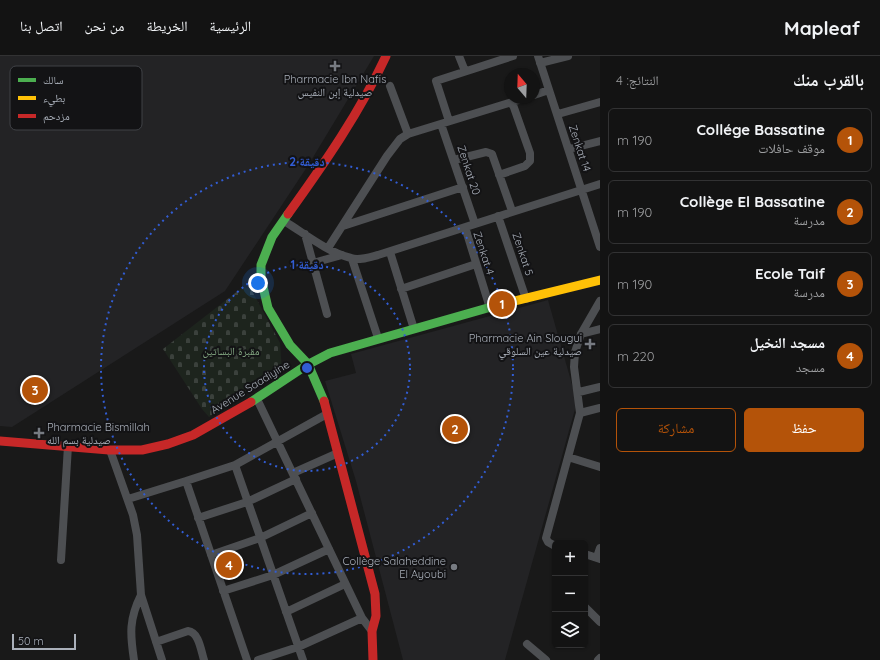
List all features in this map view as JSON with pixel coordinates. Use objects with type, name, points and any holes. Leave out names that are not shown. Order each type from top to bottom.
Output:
[{"type":"street","points":[[372,660],[372,631],[376,616],[375,594],[321,391],[308,364],[290,345],[268,308],[261,278],[261,265],[272,237],[350,121],[374,81],[386,56]]},
{"type":"street","points":[[459,56],[465,71],[496,59],[513,56]]},
{"type":"street","points":[[539,59],[568,56]]},
{"type":"street","name":"Zenkat 14","points":[[539,59],[600,247]]},
{"type":"street","name":"Zenkat 20","points":[[465,71],[436,81],[454,160],[475,224]]},
{"type":"street","points":[[390,86],[408,134]]},
{"type":"street","points":[[540,93],[549,90]]},
{"type":"street","points":[[558,114],[600,102]]},
{"type":"street","points":[[328,248],[387,156],[400,139],[408,134],[505,104]]},
{"type":"street","points":[[499,175],[525,166],[530,161],[530,153],[513,104]]},
{"type":"street","points":[[569,149],[600,141]]},
{"type":"street","points":[[454,160],[486,152],[492,154],[512,211]]},
{"type":"street","points":[[284,221],[342,255],[352,259],[366,258],[390,252],[512,211],[600,184]]},
{"type":"street","points":[[343,226],[463,187]]},
{"type":"street","name":"Zenkat 5","points":[[498,216],[526,299]]},
{"type":"street","name":"Zenkat 4","points":[[465,227],[490,308]]},
{"type":"street","points":[[305,234],[327,314]]},
{"type":"street","points":[[390,252],[414,329]]},
{"type":"street","points":[[313,263],[342,255]]},
{"type":"street","points":[[352,259],[378,338]]},
{"type":"street","points":[[401,289],[476,264]]},
{"type":"street","name":"Avenue Saadiyine","points":[[0,441],[123,451],[144,449],[181,439],[206,428],[257,399],[308,364],[330,353],[378,338],[600,280]]},
{"type":"street","points":[[552,544],[548,542],[546,538],[580,413],[579,392],[574,358],[581,334],[600,301]]},
{"type":"street","points":[[581,334],[600,329]]},
{"type":"street","points":[[579,392],[600,387]]},
{"type":"street","points":[[257,399],[295,476],[345,584],[362,618],[372,631]]},
{"type":"street","points":[[580,413],[600,408]]},
{"type":"street","points":[[128,500],[235,465],[278,442],[293,431],[327,414]]},
{"type":"street","points":[[61,560],[68,446]]},
{"type":"street","points":[[110,450],[128,500],[137,535],[141,595],[162,660]]},
{"type":"street","points":[[198,518],[247,502],[338,453]]},
{"type":"street","points":[[568,457],[600,467]]},
{"type":"street","points":[[235,465],[303,660]]},
{"type":"street","points":[[186,481],[247,660]]},
{"type":"street","points":[[211,555],[260,538],[312,514]]},
{"type":"street","points":[[588,555],[599,558],[600,548]]},
{"type":"street","points":[[223,591],[273,575],[329,549]]},
{"type":"street","points":[[286,612],[345,584]]},
{"type":"street","points":[[134,660],[131,621],[141,595]]},
{"type":"street","points":[[588,610],[600,622]]},
{"type":"street","points":[[258,660],[298,647],[362,618]]},
{"type":"street","points":[[156,642],[188,631],[192,632],[195,635],[204,660]]},
{"type":"street","points":[[527,644],[546,660]]},
{"type":"shaded area","points":[[0,56],[374,56],[309,164],[225,291],[12,427],[0,426]]},
{"type":"shaded area","points":[[548,300],[577,402],[505,660],[403,660],[356,481],[325,381],[356,373],[351,354]]},
{"type":"green space","name":"مقبرة البساتين","points":[[243,287],[251,289],[280,343],[282,372],[209,417],[202,409],[163,349]]},
{"type":"traffic: fast","points":[[288,214],[272,237],[261,265],[261,278],[268,308],[290,345],[308,364],[324,401]]},
{"type":"traffic: fast","points":[[251,402],[307,365],[330,353],[498,305]]},
{"type":"traffic: slow","points":[[498,305],[600,280]]},
{"type":"traffic: jam","points":[[288,214],[328,157],[353,117],[386,56]]},
{"type":"traffic: jam","points":[[324,401],[375,594],[376,616],[372,631],[373,660]]},
{"type":"traffic: jam","points":[[0,441],[109,450],[142,450],[168,444],[193,435],[251,402]]},
{"type":"place","name":"Pharmacie Ibn Nafis صيدلية إبن النفيس","points":[[335,66]]},
{"type":"place","name":"Collége Bassatine","points":[[502,304]]},
{"type":"place","name":"Pharmacie Ain Slougui صيدلية عين السلوقي","points":[[590,344]]},
{"type":"place","name":"Ecole Taif","points":[[35,390]]},
{"type":"place","name":"Collège El Bassatine","points":[[455,429]]},
{"type":"place","name":"Pharmacie Bismillah صيدلية بسم الله","points":[[39,433]]},
{"type":"place","name":"مسجد النخيل","points":[[229,565]]},
{"type":"place","name":"Collège Salaheddine El Ayoubi","points":[[454,567]]}]
